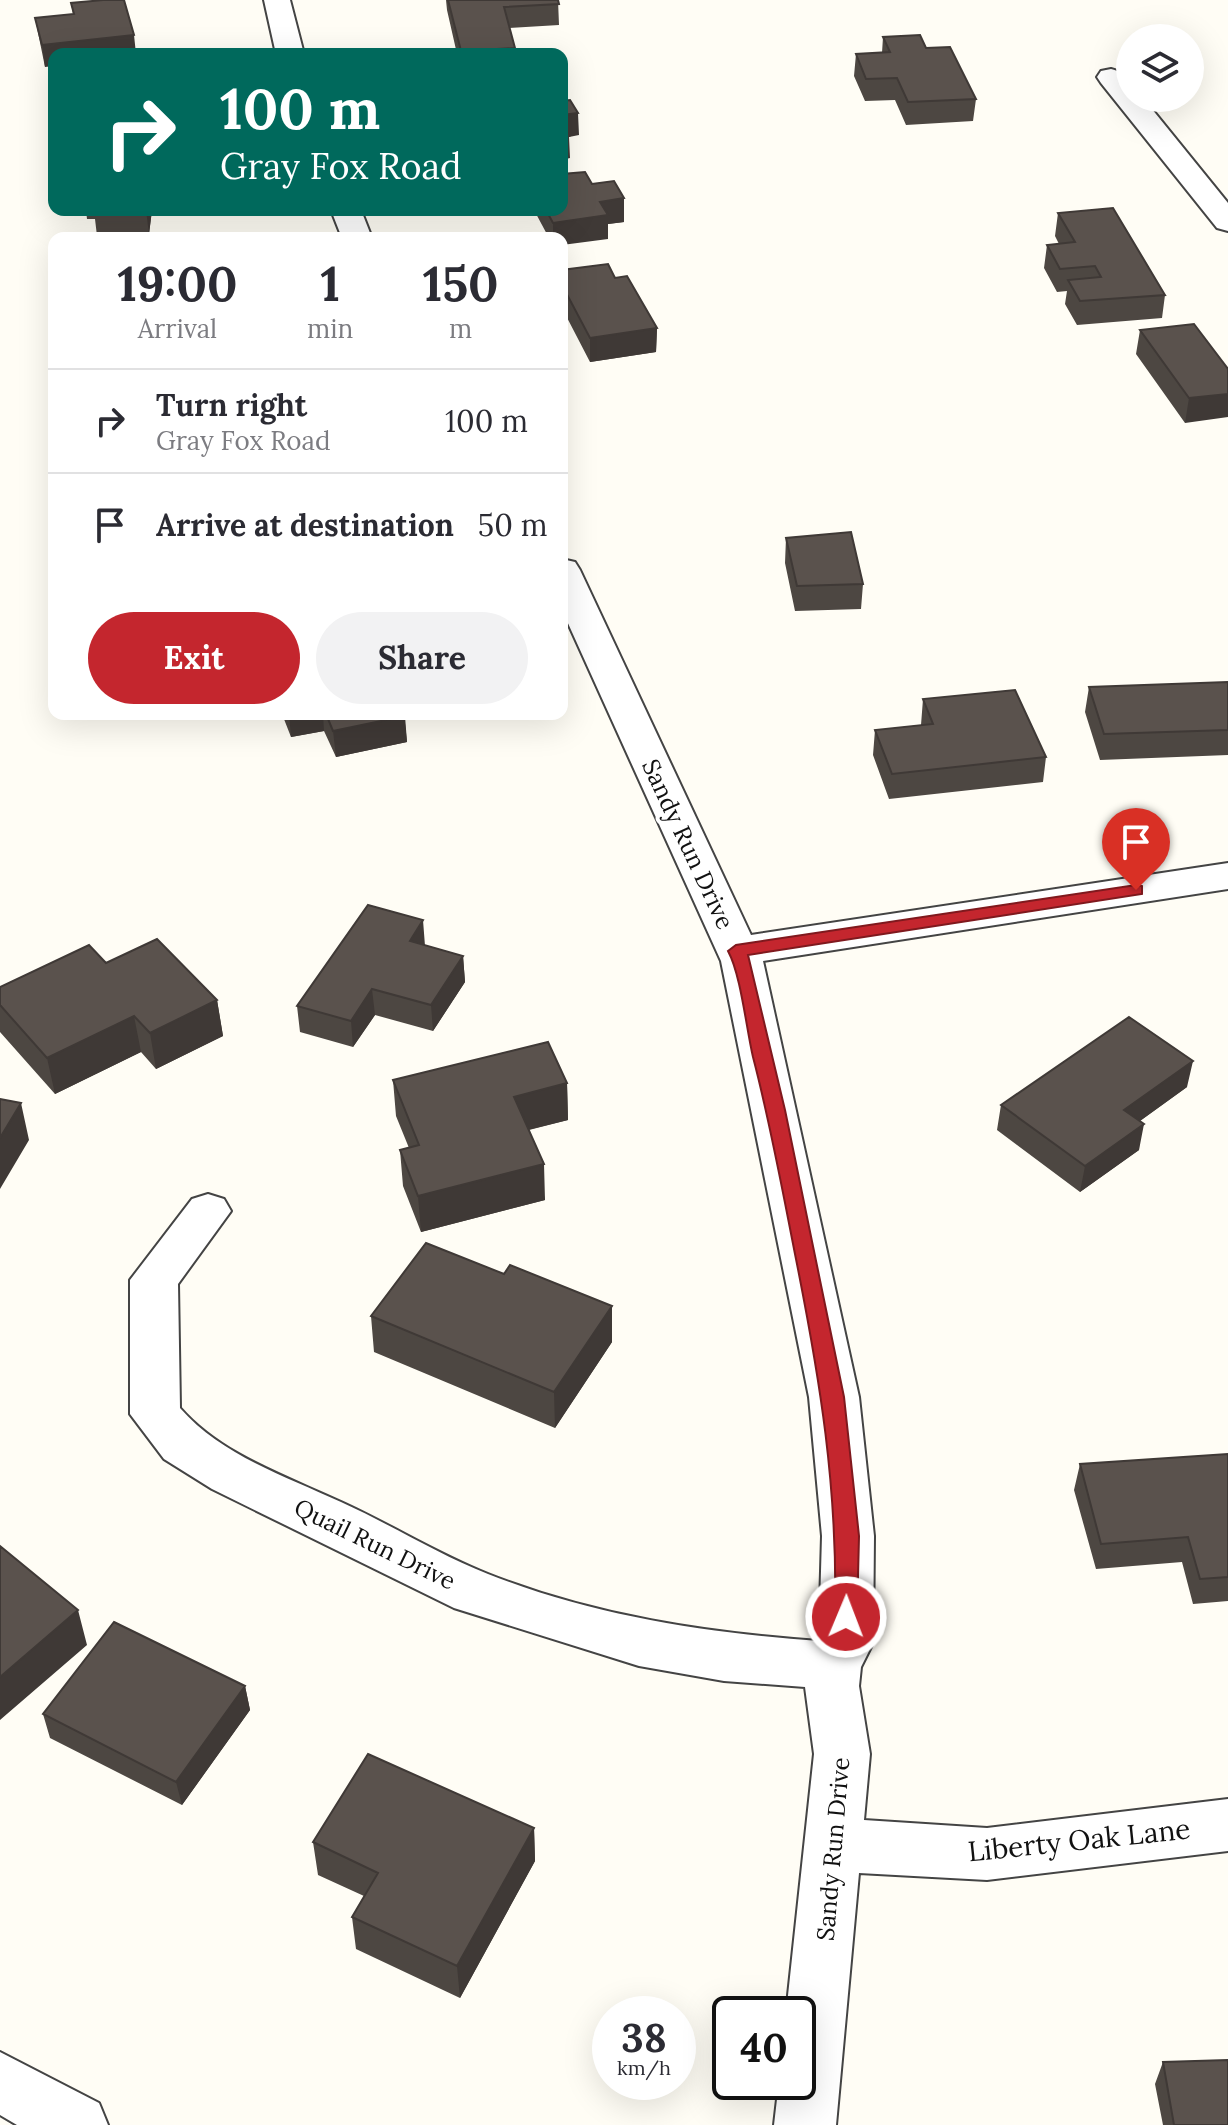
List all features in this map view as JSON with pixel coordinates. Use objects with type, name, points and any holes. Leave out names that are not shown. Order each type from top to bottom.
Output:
[{"type":"street","points":[[277,0],[289,48]]},
{"type":"street","points":[[1111,77],[1228,222]]},
{"type":"street","name":"Sandy Run Drive","points":[[568,583],[742,961],[776,1110],[834,1397],[848,1536],[846,1643],[834,1665],[832,1686],[842,1754],[805,2125]]},
{"type":"street","points":[[736,951],[1228,876]]},
{"type":"street","name":"Quail Run Drive","points":[[208,1211],[154,1280],[155,1414],[182,1445],[230,1474],[368,1538],[473,1592],[639,1643],[724,1658],[834,1665]]},
{"type":"street","name":"Liberty Oak Lane","points":[[834,1845],[987,1854],[1228,1825]]},
{"type":"street","points":[[0,2082],[77,2125]]},
{"type":"building","points":[[124,0],[134,35],[42,45],[35,18],[74,14],[71,3]]},
{"type":"building","points":[[448,0],[558,0],[559,4],[504,7],[515,48],[460,48]]},
{"type":"building","points":[[920,35],[926,48],[950,47],[976,99],[908,102],[897,78],[866,79],[856,54],[890,52],[883,37]]},
{"type":"building","points":[[570,100],[578,113],[568,114]]},
{"type":"building","points":[[585,172],[592,184],[614,181],[624,198],[600,202],[608,215],[553,223],[549,216],[568,216],[568,173]]},
{"type":"building","points":[[1113,208],[1165,295],[1080,301],[1068,280],[1101,277],[1095,266],[1060,269],[1047,245],[1075,242],[1058,213]]},
{"type":"building","points":[[608,264],[615,278],[627,276],[657,328],[590,338],[568,296],[568,269]]},
{"type":"building","points":[[1194,324],[1228,369],[1228,394],[1189,398],[1140,330]]},
{"type":"building","points":[[851,532],[863,584],[797,586],[786,538]]},
{"type":"building","points":[[1228,682],[1228,730],[1104,734],[1089,687]]},
{"type":"building","points":[[1015,690],[1046,757],[892,774],[875,730],[933,724],[923,699]]},
{"type":"building","points":[[328,720],[386,720],[333,731]]},
{"type":"building","points":[[368,905],[423,920],[410,941],[463,956],[431,1005],[372,989],[351,1021],[297,1006]]},
{"type":"building","points":[[157,939],[217,1000],[150,1033],[134,1016],[47,1058],[0,1005],[0,987],[89,945],[106,963]]},
{"type":"building","points":[[1129,1017],[1193,1061],[1124,1110],[1144,1124],[1085,1166],[1001,1105]]},
{"type":"building","points":[[548,1042],[567,1083],[514,1097],[544,1164],[418,1196],[400,1150],[419,1145],[393,1080]]},
{"type":"building","points":[[0,1099],[21,1103],[0,1138]]},
{"type":"building","points":[[426,1243],[504,1274],[510,1265],[612,1306],[554,1392],[371,1316]]},
{"type":"building","points":[[1228,1454],[1228,1577],[1200,1579],[1188,1537],[1101,1544],[1080,1464]]},
{"type":"building","points":[[0,1546],[78,1610],[0,1677]]},
{"type":"building","points":[[114,1622],[245,1686],[176,1782],[43,1714]]},
{"type":"building","points":[[368,1754],[534,1828],[457,1966],[352,1917],[378,1873],[313,1842]]},
{"type":"building","points":[[1228,2060],[1228,2125],[1174,2125],[1163,2062]]},
{"type":"route","points":[[846,1617],[848,1536],[834,1397],[776,1110],[742,961],[736,951],[1136,890]]}]
